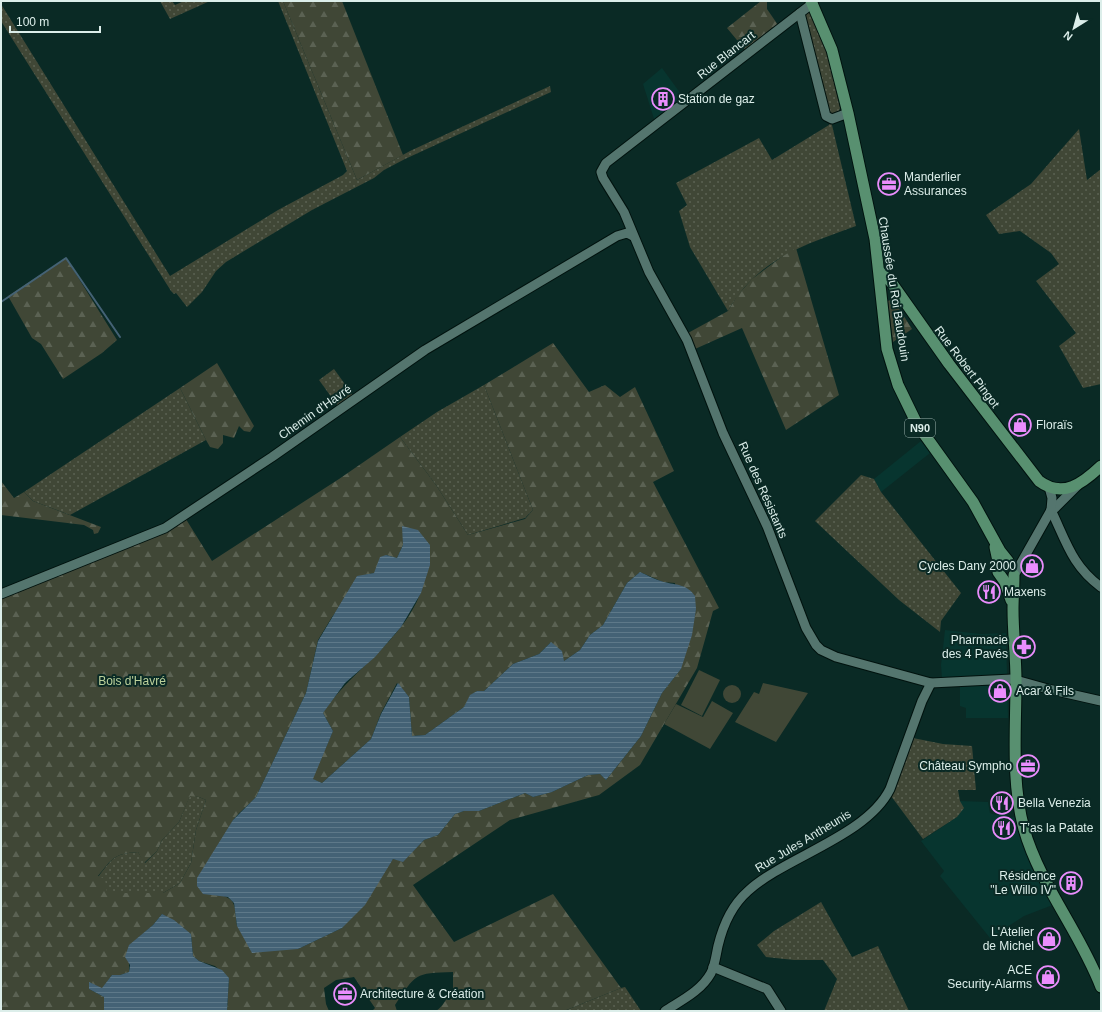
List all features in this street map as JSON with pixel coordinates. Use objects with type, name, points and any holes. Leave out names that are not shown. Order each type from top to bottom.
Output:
[{"type":"main road","name":"Chaussée du Roi Baudouin","points":[[812,2],[832,50],[848,113],[875,239],[880,272],[881,304],[887,349],[898,385],[917,424],[973,502],[991,537],[1009,561]]},
{"type":"main road","name":"Rue Robert Pingot","points":[[880,272],[891,282],[949,364],[1032,473],[1039,481],[1049,487]]},
{"type":"main road","points":[[1049,487],[1064,489],[1078,485],[1101,466]]},
{"type":"main road","name":"Chaussée du Roi Baudouin","points":[[991,537],[1000,573],[1007,586],[1013,610]]},
{"type":"main road","points":[[1009,561],[1015,565],[1015,574],[1009,579],[1000,573],[1002,562],[1009,561]]},
{"type":"main road","name":"Chaussée du Roi Baudouin","points":[[1015,574],[1013,610],[1016,679],[1016,784],[1024,829],[1042,872],[1088,958],[1101,987]]},
{"type":"street","name":"Rue Blancart","points":[[633,236],[624,212],[601,175],[602,168],[606,163],[800,13],[812,2]]},
{"type":"street","points":[[800,13],[826,116],[832,119],[848,113]]},
{"type":"street","name":"Chemin d'Havré","points":[[1,594],[139,540],[165,528],[272,457],[431,346],[617,236],[627,233],[633,236]]},
{"type":"street","name":"Rue des Résistants","points":[[633,236],[657,289],[686,340],[723,433],[767,526],[806,628],[816,645],[821,650],[836,657],[931,683]]},
{"type":"street","points":[[1050,510],[1055,508],[1078,485]]},
{"type":"street","points":[[1015,574],[1050,510],[1052,498],[1049,487]]},
{"type":"street","points":[[1050,510],[1077,564],[1085,574],[1101,587]]},
{"type":"street","points":[[1009,561],[1017,560],[1025,555]]},
{"type":"street","points":[[931,683],[1016,679],[1048,690],[1101,701]]},
{"type":"street","name":"Rue Jules Antheunis","points":[[665,1011],[698,989],[707,979],[713,967],[724,924],[730,912],[744,894],[763,880],[846,831],[872,813],[883,802],[890,790],[922,701],[931,683]]},
{"type":"street","points":[[713,967],[767,988],[781,1011]]},
{"type":"shaded area","points":[[662,68],[686,101],[656,125],[643,84]]},
{"type":"shaded area","points":[[921,441],[930,453],[881,492],[874,479]]},
{"type":"shaded area","points":[[402,526],[418,530],[430,545],[430,565],[421,593],[401,627],[375,657],[345,683],[323,713],[333,731],[313,779],[322,783],[371,739],[381,714],[398,683],[409,697],[412,736],[425,735],[464,707],[470,695],[477,691],[484,691],[513,664],[539,654],[551,642],[562,651],[564,661],[580,650],[590,635],[603,625],[627,583],[640,572],[661,581],[685,587],[695,596],[696,609],[692,635],[681,669],[662,693],[641,736],[606,780],[600,774],[588,775],[552,792],[533,797],[525,793],[479,811],[464,811],[455,814],[438,835],[424,840],[403,862],[393,859],[365,905],[342,928],[298,949],[252,953],[237,926],[234,903],[228,897],[203,894],[197,886],[197,878],[233,820],[256,797],[306,693],[318,641],[357,576],[374,573],[380,557],[386,555],[397,558],[403,545]]},
{"type":"shaded area","points":[[945,630],[981,634],[1006,633],[1008,718],[966,718],[966,708],[960,706],[960,679],[942,679],[941,665]]},
{"type":"shaded area","points":[[960,801],[988,802],[990,813],[996,815],[1006,814],[1007,818],[1021,816],[1058,903],[1024,916],[990,938],[940,876],[944,871],[921,841],[957,817],[961,805]]},
{"type":"shaded area","points":[[162,914],[174,920],[191,934],[193,956],[199,961],[222,970],[229,978],[227,1011],[104,1011],[104,997],[89,989],[89,982],[102,988],[112,975],[120,975],[129,972],[130,965],[125,957],[129,945],[153,925]]},
{"type":"green space","points":[[160,1],[172,1],[175,5],[184,1],[210,1],[170,19]]},
{"type":"green space","points":[[278,1],[283,1],[357,180],[410,151],[550,86],[551,92],[405,159],[384,170],[374,178],[312,210],[226,262],[216,271],[202,292],[187,307],[176,293],[174,294],[171,291],[1,21],[1,4],[170,276],[278,210],[343,175],[347,171]]},
{"type":"green space","points":[[283,1],[342,1],[403,155],[357,180]]},
{"type":"green space","points":[[761,1],[767,1],[767,9],[778,25],[746,51],[727,28]]},
{"type":"green space","points":[[808,12],[811,13],[827,52],[840,108],[838,114],[829,116],[819,67],[815,63],[804,14]]},
{"type":"green space","points":[[831,121],[856,226],[818,240],[783,256],[753,278],[740,293],[728,311],[690,247],[679,211],[687,205],[676,183],[759,138],[772,160],[829,125]]},
{"type":"green space","points":[[1079,129],[1087,180],[1101,169],[1101,384],[1083,388],[1059,346],[1076,333],[1036,281],[1059,264],[1051,253],[1020,231],[999,234],[986,215],[1031,184]]},
{"type":"green space","points":[[796,248],[839,395],[786,430],[742,328],[695,349],[688,333],[728,311],[737,296],[752,279]]},
{"type":"green space","points":[[66,258],[117,340],[102,353],[63,379],[41,344],[32,338],[8,296]]},
{"type":"green space","points":[[893,299],[912,329],[893,342],[888,301]]},
{"type":"green space","name":"Bois d'Havré","points":[[553,343],[589,392],[605,385],[620,397],[635,387],[674,471],[653,482],[719,608],[713,611],[697,668],[640,765],[599,795],[510,820],[413,885],[454,942],[553,894],[621,988],[564,1011],[436,1011],[453,993],[453,972],[430,973],[417,977],[412,981],[395,1005],[397,1011],[372,1011],[375,1008],[354,977],[336,980],[324,988],[326,1004],[329,1011],[227,1011],[229,978],[215,966],[199,961],[193,956],[191,934],[162,914],[153,925],[129,946],[129,972],[120,975],[112,975],[102,989],[89,982],[89,989],[104,997],[104,1011],[1,1011],[1,594],[184,516],[212,561],[339,479],[400,437],[436,485],[468,535],[525,519],[533,510],[484,385]],"holes":[[[403,545],[424,581],[417,601],[407,619],[394,636],[349,681],[323,713],[333,731],[312,779],[322,783],[371,739],[381,713],[397,683],[409,697],[412,736],[425,735],[464,707],[471,695],[477,691],[484,691],[513,664],[539,654],[551,642],[564,661],[580,650],[590,635],[603,625],[627,583],[640,572],[663,582],[675,583],[681,669],[662,693],[641,736],[606,780],[600,774],[588,775],[552,792],[533,797],[525,793],[479,811],[464,811],[455,814],[438,835],[424,840],[403,861],[393,859],[342,928],[298,949],[237,926],[234,904],[228,898],[216,894],[226,835],[234,819],[256,797],[306,693],[318,640],[332,617],[365,575],[374,573],[386,555],[397,558]],[[190,796],[199,797],[206,800],[196,830],[191,863],[180,883],[163,893],[107,893],[105,879],[98,876],[107,865],[118,856],[138,852],[144,863],[157,851],[162,840],[179,822]]]},
{"type":"green space","points":[[217,363],[254,426],[250,432],[244,431],[239,426],[234,438],[223,435],[223,443],[218,449],[210,447],[180,388]]},
{"type":"green space","points":[[334,369],[355,398],[340,409],[319,380]]},
{"type":"green space","points":[[484,385],[533,510],[525,518],[468,535],[436,485],[400,437],[437,412]]},
{"type":"green space","points":[[180,388],[206,440],[70,515],[33,501],[24,492]]},
{"type":"green space","points":[[861,475],[874,479],[881,492],[961,593],[941,621],[940,632],[899,600],[815,521]]},
{"type":"green space","points":[[1,481],[14,498],[24,492],[33,501],[101,527],[98,533],[94,534],[93,530],[84,525],[1,515]]},
{"type":"green space","points":[[699,670],[720,680],[702,716],[681,705]]},
{"type":"green space","points":[[763,683],[808,693],[776,742],[735,722],[754,692],[759,694]]},
{"type":"green space","points":[[732,685],[738,688],[741,694],[738,700],[732,703],[726,700],[723,694],[726,688]]},
{"type":"green space","points":[[712,701],[733,713],[710,749],[664,724],[676,704],[703,717]]},
{"type":"green space","points":[[913,738],[943,744],[972,746],[976,790],[958,790],[960,801],[964,808],[957,817],[923,839],[891,796]]},
{"type":"green space","points":[[190,795],[206,800],[196,830],[191,863],[180,883],[163,893],[106,893],[98,877],[107,865],[118,856],[138,852],[145,863],[157,851],[162,840],[179,822]]},
{"type":"green space","points":[[821,902],[852,957],[878,946],[909,1011],[824,1011],[837,979],[823,960],[794,960],[766,957],[757,945],[774,931]]},
{"type":"green space","points":[[625,987],[641,1011],[564,1011],[621,988]]},
{"type":"waterway","points":[[1,302],[66,258],[120,337]]},
{"type":"place","name":"Station de gaz","points":[[663,99]]},
{"type":"place","name":"Manderlier Assurances","points":[[889,184]]},
{"type":"place","name":"Floraïs","points":[[1020,425]]},
{"type":"place","name":"Cycles Dany 2000","points":[[1032,566]]},
{"type":"place","name":"Maxens","points":[[989,592]]},
{"type":"place","name":"Pharmacie des 4 Pavés","points":[[1024,647]]},
{"type":"place","name":"Acar & Fils","points":[[1000,691]]},
{"type":"place","name":"Château Sympho","points":[[1028,766]]},
{"type":"place","name":"Bella Venezia","points":[[1002,803]]},
{"type":"place","name":"T’as la Patate","points":[[1004,828]]},
{"type":"place","name":"Résidence \"Le Willo IV\"","points":[[1071,883]]},
{"type":"place","name":"L'Atelier de Michel","points":[[1049,939]]},
{"type":"place","name":"ACE Security-Alarms","points":[[1048,977]]},
{"type":"place","name":"Architecture & Création","points":[[345,994]]}]
